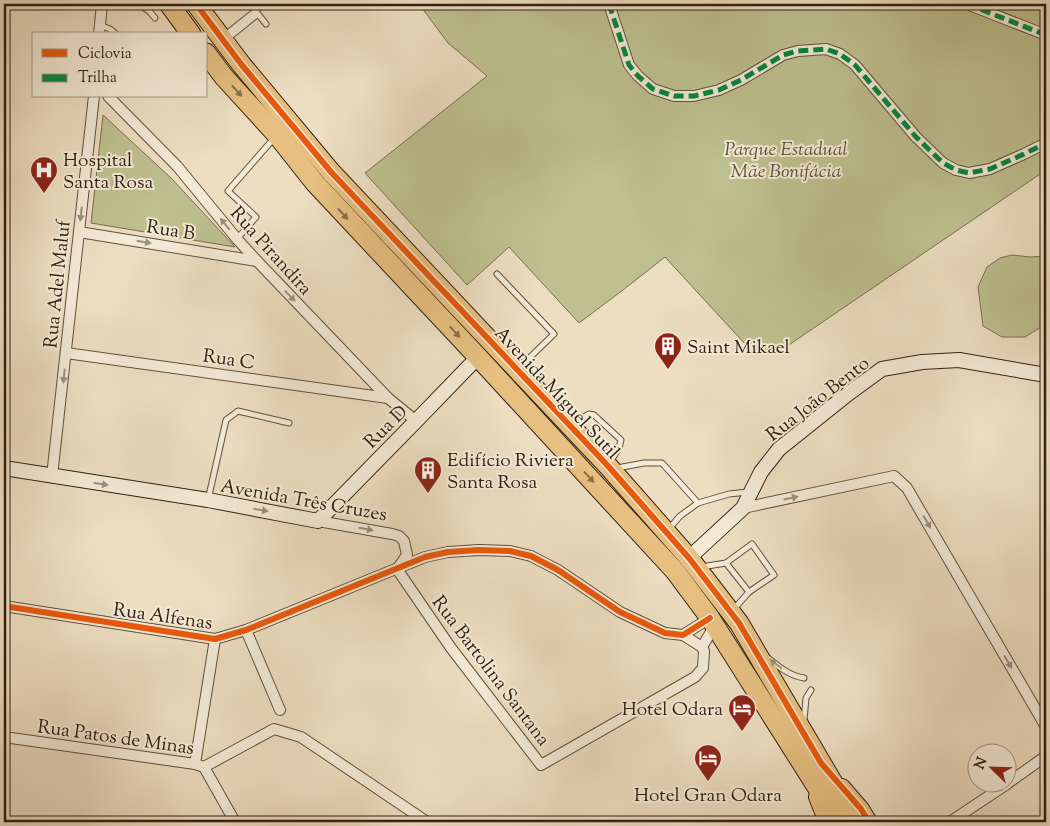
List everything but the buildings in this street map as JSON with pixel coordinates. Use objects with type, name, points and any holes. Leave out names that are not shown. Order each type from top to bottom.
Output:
[{"type":"highway","points":[[169,4],[190,32]]},
{"type":"highway","name":"Avenida Miguel Sutil","points":[[198,4],[242,64],[331,172],[609,468],[693,563],[731,612],[804,733],[814,767]]},
{"type":"highway","name":"Avenida Miguel Sutil","points":[[208,56],[224,77],[277,135],[315,183],[478,356],[674,571],[712,621],[814,767]]},
{"type":"highway","points":[[814,767],[840,822]]},
{"type":"highway","points":[[814,767],[856,822]]},
{"type":"main road","name":"Avenida Miguel Sutil","points":[[814,767],[827,822]]},
{"type":"main road","name":"Avenida Miguel Sutil","points":[[814,767],[861,809],[870,822]]},
{"type":"street","points":[[99,29],[102,4]]},
{"type":"street","points":[[609,4],[629,65],[653,89],[674,96],[694,96],[719,90],[741,80],[783,55],[798,50],[826,49],[840,54],[856,65],[916,137],[943,164],[956,170],[969,173],[990,169],[1046,143]]},
{"type":"street","points":[[967,4],[1046,35]]},
{"type":"street","name":"Rua Adel Maluf","points":[[52,476],[94,98]]},
{"type":"street","name":"Rua Pirandira","points":[[110,98],[177,166],[257,261],[388,398],[416,421]]},
{"type":"street","name":"Rua B","points":[[79,232],[257,261]]},
{"type":"street","name":"Rua C","points":[[66,353],[388,398]]},
{"type":"street","name":"Rua D","points":[[318,520],[478,356]]},
{"type":"street","name":"Rua João Bento","points":[[693,563],[743,508],[761,472],[779,448],[882,369],[922,362],[959,360],[1046,375]]},
{"type":"street","name":"Avenida Três Cruzes","points":[[4,468],[208,500],[392,534],[399,536],[404,541],[406,555],[397,569]]},
{"type":"street","points":[[743,508],[894,476],[907,488],[1046,726]]},
{"type":"street","points":[[397,569],[425,557],[448,552],[479,550],[510,551],[524,554],[558,570],[620,612],[665,633],[683,636],[702,647]]},
{"type":"street","name":"Rua Bartolina Santana","points":[[397,569],[451,648],[541,765],[695,677],[704,668],[704,652],[702,647],[712,621]]},
{"type":"street","name":"Rua Alfenas","points":[[4,606],[215,639],[246,630],[397,569]]},
{"type":"street","points":[[683,636],[712,621]]},
{"type":"street","points":[[246,630],[280,710]]},
{"type":"street","points":[[215,639],[199,766],[233,822]]},
{"type":"street","name":"Rua Patos de Minas","points":[[4,737],[199,766],[274,729],[301,737],[427,822]]},
{"type":"street","points":[[1018,775],[1046,756]]},
{"type":"street","points":[[950,822],[991,794]]},
{"type":"lane","points":[[140,4],[155,18]]},
{"type":"lane","points":[[223,39],[264,4]]},
{"type":"lane","points":[[223,39],[258,14],[266,24]]},
{"type":"lane","points":[[99,29],[110,29],[114,32]]},
{"type":"lane","points":[[237,239],[256,217],[228,191],[277,135]]},
{"type":"lane","points":[[497,274],[554,334],[517,370]]},
{"type":"lane","points":[[208,500],[226,420],[238,411],[289,423]]},
{"type":"lane","points":[[570,426],[589,414],[594,414],[621,440],[609,468]]},
{"type":"lane","points":[[609,468],[644,463],[662,463],[698,503]]},
{"type":"lane","points":[[666,532],[680,516],[698,503],[729,494],[751,492]]},
{"type":"lane","points":[[693,563],[726,563],[752,544],[774,575],[749,592],[731,612]]},
{"type":"lane","points":[[726,563],[749,592]]},
{"type":"lane","points":[[751,644],[784,670],[795,677],[804,678]]},
{"type":"lane","points":[[804,733],[806,698],[811,690]]},
{"type":"green space","name":"Parque Estadual Mãe Bonifácia","points":[[419,4],[1046,4],[1046,170],[777,353],[745,344],[665,257],[579,323],[509,247],[467,285],[365,173],[487,76],[448,43]]},
{"type":"green space","points":[[103,115],[172,179],[235,247],[91,223]]},
{"type":"green space","points":[[1012,255],[1046,256],[1046,324],[1025,337],[1002,337],[983,326],[978,287],[987,267],[1000,258]]},
{"type":"marked path","points":[[609,4],[629,65],[653,89],[674,96],[694,96],[719,90],[741,80],[783,55],[798,51],[826,49],[840,54],[855,65],[916,137],[943,163],[956,170],[969,173],[990,169],[1046,143]]},
{"type":"marked path","points":[[967,4],[1046,35]]},
{"type":"cycle path","points":[[196,4],[241,64],[331,172],[608,466],[689,558],[739,623],[821,763],[861,809],[869,822]]},
{"type":"cycle path","points":[[4,606],[215,639],[246,630],[425,557],[448,552],[479,550],[510,551],[531,556],[558,570],[620,612],[665,633],[683,635],[710,618]]},
{"type":"place","name":"Hospital Santa Rosa","points":[[44,194]]},
{"type":"place","name":"Saint Mikael","points":[[668,370]]},
{"type":"place","name":"Edifício Riviera Santa Rosa","points":[[428,494]]},
{"type":"place","name":"Hotel Odara","points":[[742,732]]},
{"type":"place","name":"Hotel Gran Odara","points":[[708,782]]}]
